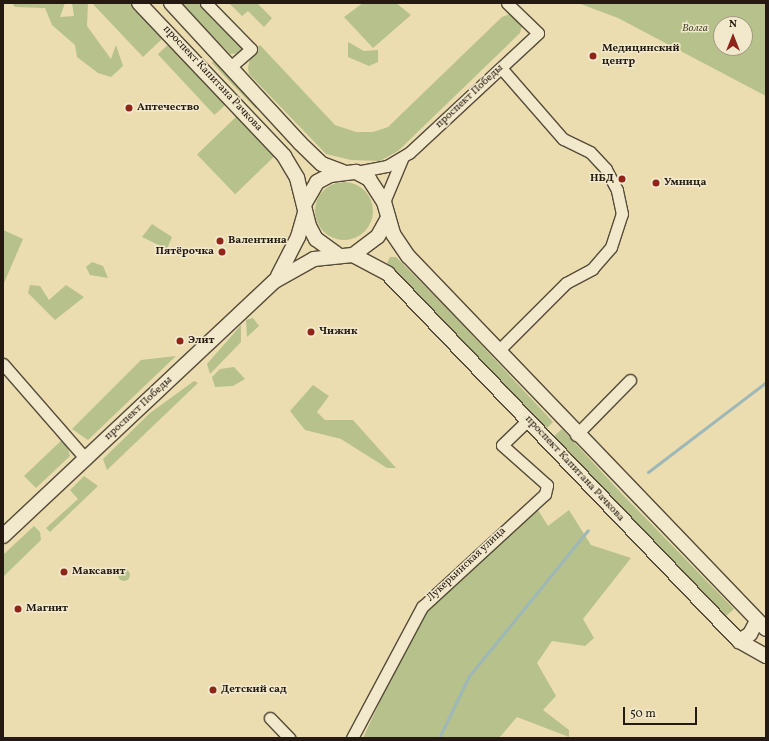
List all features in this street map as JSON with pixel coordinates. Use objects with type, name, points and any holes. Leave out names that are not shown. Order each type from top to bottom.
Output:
[{"type":"street","name":"проспект Капитана Рачкова","points":[[139,3],[284,156],[297,178],[305,206]]},
{"type":"street","points":[[171,3],[300,143],[322,164],[369,179],[384,202],[387,220],[408,256],[576,435],[762,625],[739,642]]},
{"type":"street","points":[[206,3],[251,49],[230,67]]},
{"type":"street","name":"проспект Победы","points":[[402,159],[538,33],[507,3]]},
{"type":"street","points":[[498,351],[566,283],[592,269],[611,247],[622,214],[617,190],[606,170],[590,152],[563,139],[501,68]]},
{"type":"street","points":[[284,156],[300,143]]},
{"type":"street","points":[[275,281],[298,237],[305,206],[317,182],[350,172],[369,172],[402,159]]},
{"type":"street","points":[[384,202],[402,159]]},
{"type":"street","points":[[305,206],[316,239],[337,254]]},
{"type":"street","points":[[275,281],[298,265],[337,254],[353,255],[378,236],[387,220]]},
{"type":"street","name":"проспект Капитана Рачкова","points":[[353,255],[388,274],[739,642],[766,656]]},
{"type":"street","name":"проспект Победы","points":[[3,536],[275,281]]},
{"type":"street","points":[[3,364],[86,459]]},
{"type":"street","points":[[576,435],[630,380]]},
{"type":"street","name":"Лукерьинская улица","points":[[352,738],[422,607],[545,494],[547,485],[502,445],[528,420]]},
{"type":"street","points":[[270,718],[289,738]]},
{"type":"green space","points":[[12,3],[65,3],[60,17],[74,16],[72,3],[88,3],[87,26],[111,59],[116,45],[123,66],[111,77],[98,73],[77,57],[75,45],[52,25],[45,8],[15,7]]},
{"type":"green space","points":[[92,3],[132,3],[164,37],[143,57]]},
{"type":"green space","points":[[181,3],[202,3],[245,48],[240,53],[230,54]]},
{"type":"green space","points":[[229,3],[257,3],[272,18],[264,27],[248,11],[242,16]]},
{"type":"green space","points":[[363,3],[396,3],[411,15],[373,48],[344,17]]},
{"type":"green space","name":"Волга","points":[[578,3],[766,3],[766,96],[618,18]]},
{"type":"green space","points":[[510,14],[522,26],[520,33],[398,151],[380,161],[351,160],[326,154],[249,74],[248,68],[251,53],[260,45],[335,125],[356,132],[373,132],[388,127],[502,17]]},
{"type":"green space","points":[[171,42],[228,103],[214,115],[158,54]]},
{"type":"green space","points":[[348,42],[364,51],[378,50],[378,62],[369,66],[348,57]]},
{"type":"green space","points":[[215,58],[259,105],[256,109],[212,63]]},
{"type":"green space","points":[[238,115],[276,155],[235,194],[197,155]]},
{"type":"green space","points":[[338,182],[350,182],[365,190],[373,205],[373,217],[365,232],[350,240],[338,240],[323,232],[315,217],[315,205],[323,190]]},
{"type":"green space","points":[[152,224],[172,237],[167,249],[142,237]]},
{"type":"green space","points":[[3,230],[23,239],[4,283],[3,282]]},
{"type":"green space","points":[[390,257],[396,257],[445,306],[553,422],[547,428],[387,263]]},
{"type":"green space","points":[[92,262],[103,266],[108,278],[90,275],[86,267]]},
{"type":"green space","points":[[30,285],[40,286],[49,300],[66,285],[84,297],[55,320],[28,293]]},
{"type":"green space","points":[[253,318],[259,326],[247,337],[246,320]]},
{"type":"green space","points":[[241,325],[241,342],[210,374],[207,364]]},
{"type":"green space","points":[[176,356],[88,440],[72,429],[141,360]]},
{"type":"green space","points":[[234,367],[245,379],[233,386],[215,387],[212,377],[220,369]]},
{"type":"green space","points":[[194,381],[198,383],[107,470],[103,459],[150,413]]},
{"type":"green space","points":[[313,385],[329,396],[317,412],[325,420],[353,420],[396,468],[387,468],[341,439],[305,430],[290,411]]},
{"type":"green space","points":[[562,429],[623,495],[734,609],[726,616],[553,437]]},
{"type":"green space","points":[[65,437],[70,456],[36,488],[24,476]]},
{"type":"green space","points":[[84,476],[98,486],[50,532],[46,528],[78,499],[70,490]]},
{"type":"green space","points":[[538,510],[548,526],[569,510],[591,545],[631,558],[583,619],[594,638],[585,646],[552,641],[537,663],[556,696],[543,710],[569,730],[569,737],[517,717],[499,738],[363,738],[421,612]]},
{"type":"green space","points":[[34,526],[40,532],[41,540],[3,577],[3,555]]},
{"type":"green space","points":[[126,569],[129,570],[129,580],[122,581],[119,580],[118,573],[119,570]]},
{"type":"waterway","points":[[648,472],[766,382]]},
{"type":"waterway","points":[[439,738],[469,676],[588,530]]},
{"type":"place","name":"Медицинский центр","points":[[593,56]]},
{"type":"place","name":"Аптечество","points":[[129,108]]},
{"type":"place","name":"НБД","points":[[622,179]]},
{"type":"place","name":"Умница","points":[[656,183]]},
{"type":"place","name":"Валентина","points":[[220,241]]},
{"type":"place","name":"Пятёрочка","points":[[222,252]]},
{"type":"place","name":"Чижик","points":[[311,332]]},
{"type":"place","name":"Элит","points":[[180,341]]},
{"type":"place","name":"Максавит","points":[[64,572]]},
{"type":"place","name":"Магнит","points":[[18,609]]},
{"type":"place","name":"Детский сад","points":[[213,690]]}]
